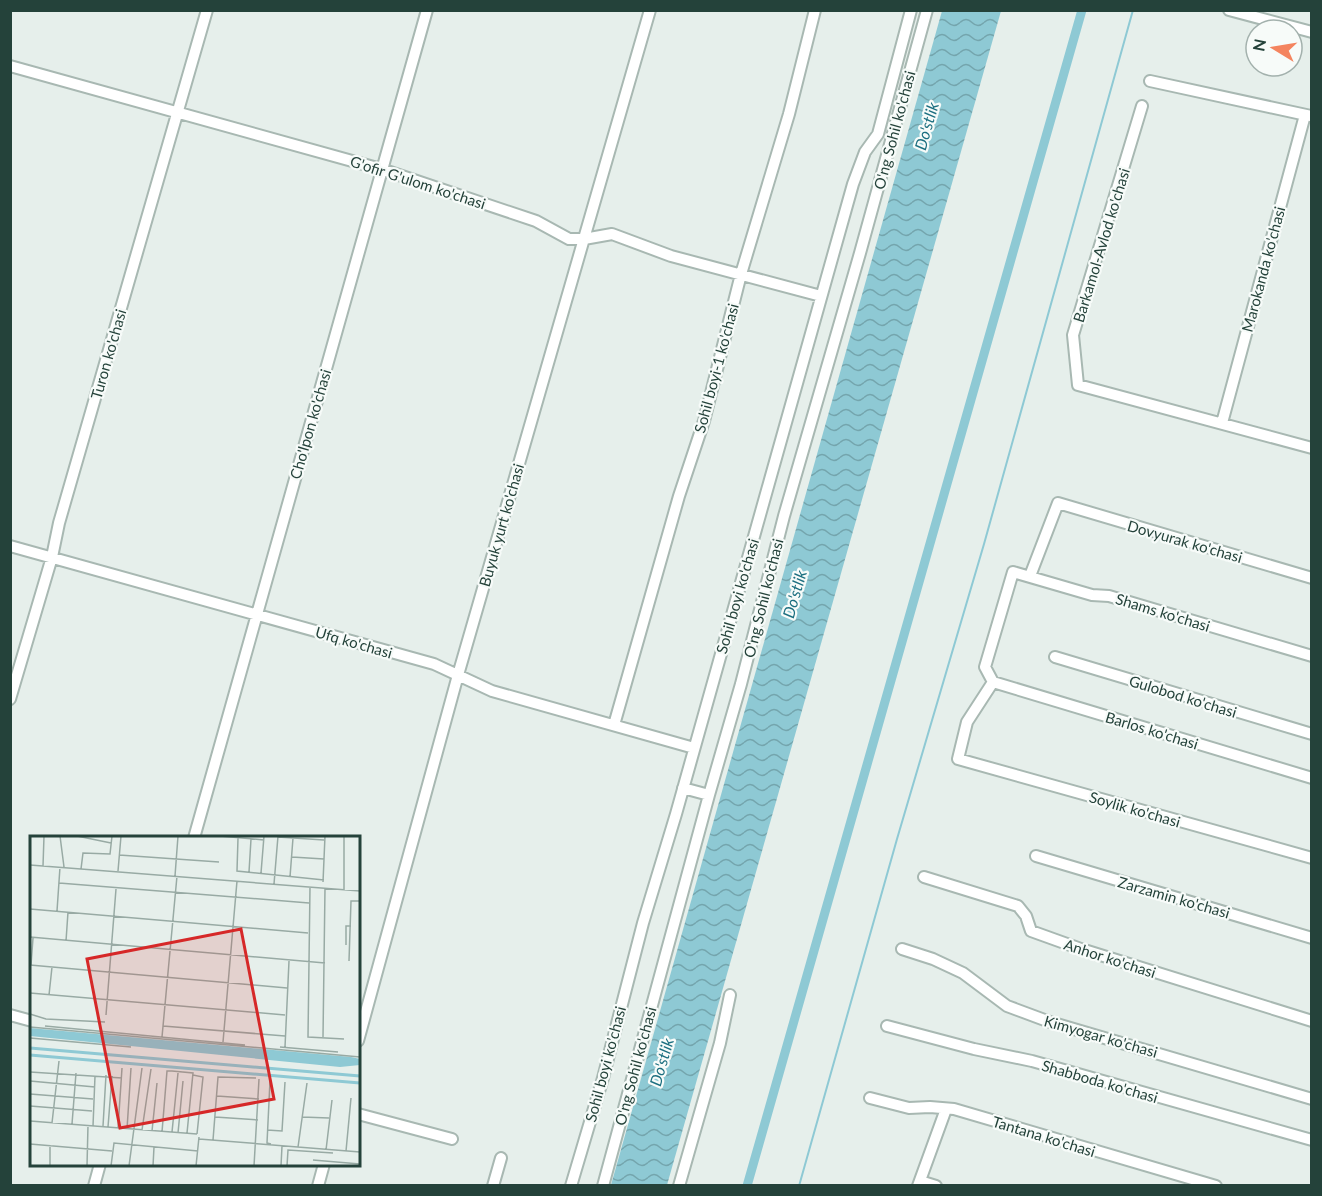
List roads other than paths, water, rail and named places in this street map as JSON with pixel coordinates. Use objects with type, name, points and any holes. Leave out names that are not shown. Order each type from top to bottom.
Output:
[{"type":"street","name":"Turon ko'chasi","points":[[10,699],[207,10]]},
{"type":"street","name":"Cho'lpon ko'chasi","points":[[194,836],[381,169],[394,134],[427,10]]},
{"type":"street","name":"Buyuk yurt ko'chasi","points":[[360,1034],[458,675],[650,10]]},
{"type":"street","name":"Sohil boyi-1 ko'chasi","points":[[614,725],[679,496],[704,421],[741,274],[789,114],[815,10]]},
{"type":"street","name":"Sohil boyi ko'chasi","points":[[571,1185],[853,184],[865,152],[878,134],[911,10]]},
{"type":"street","name":"O'ng Sohil ko'chasi","points":[[603,1185],[741,684],[784,516],[927,10]]},
{"type":"street","points":[[1229,10],[1311,32]]},
{"type":"street","name":"G'ofir G'ulom ko'chasi","points":[[10,66],[381,169],[536,221],[569,239],[612,234],[671,256],[821,296]]},
{"type":"street","points":[[1150,81],[1308,116]]},
{"type":"street","name":"Barkamol-Avlod ko'chasi","points":[[1142,106],[1073,335],[1078,385],[1222,423]]},
{"type":"street","name":"Marokanda ko'chasi","points":[[1222,423],[1308,116]]},
{"type":"street","points":[[1222,423],[1311,448]]},
{"type":"street","name":"Dovyurak ko'chasi","points":[[1030,576],[1058,503],[1311,578]]},
{"type":"street","name":"Ufq ko'chasi","points":[[10,546],[434,664],[492,691],[694,747]]},
{"type":"street","name":"Shams ko'chasi","points":[[993,682],[985,667],[1013,572],[1092,595],[1109,596],[1311,656]]},
{"type":"street","name":"Gulobod ko'chasi","points":[[1054,657],[1311,734]]},
{"type":"street","name":"Soylik ko'chasi","points":[[993,682],[967,722],[958,759],[1311,858]]},
{"type":"street","name":"Barlos ko'chasi","points":[[993,682],[1311,778]]},
{"type":"street","points":[[683,788],[709,795]]},
{"type":"street","name":"Zarzamin ko'chasi","points":[[1036,856],[1311,938]]},
{"type":"street","name":"Anhor ko'chasi","points":[[924,877],[1018,906],[1026,916],[1031,931],[1041,935],[1311,1021]]},
{"type":"street","name":"Kimyogar ko'chasi","points":[[902,949],[933,959],[963,973],[1007,1006],[1050,1022],[1311,1099]]},
{"type":"street","points":[[679,1185],[720,1043],[730,995]]},
{"type":"street","points":[[10,1015],[30,1020]]},
{"type":"street","name":"Shabboda ko'chasi","points":[[887,1026],[974,1049],[1032,1061],[1311,1140]]},
{"type":"street","name":"Tantana ko'chasi","points":[[870,1098],[909,1108],[946,1108],[1216,1185]]},
{"type":"street","points":[[936,1185],[919,1183],[946,1108]]},
{"type":"street","points":[[360,1115],[452,1139]]},
{"type":"street","points":[[493,1185],[501,1158]]},
{"type":"street","points":[[94,1185],[99,1166]]},
{"type":"street","points":[[318,1185],[323,1166]]},
{"type":"water","name":"Do'stlik","points":[[942,11],[1001,11],[667,1185],[611,1185]]},
{"type":"waterway","points":[[747,1186],[1082,10]]},
{"type":"waterway","points":[[799,1186],[897,839],[984,544],[1133,10]]}]
